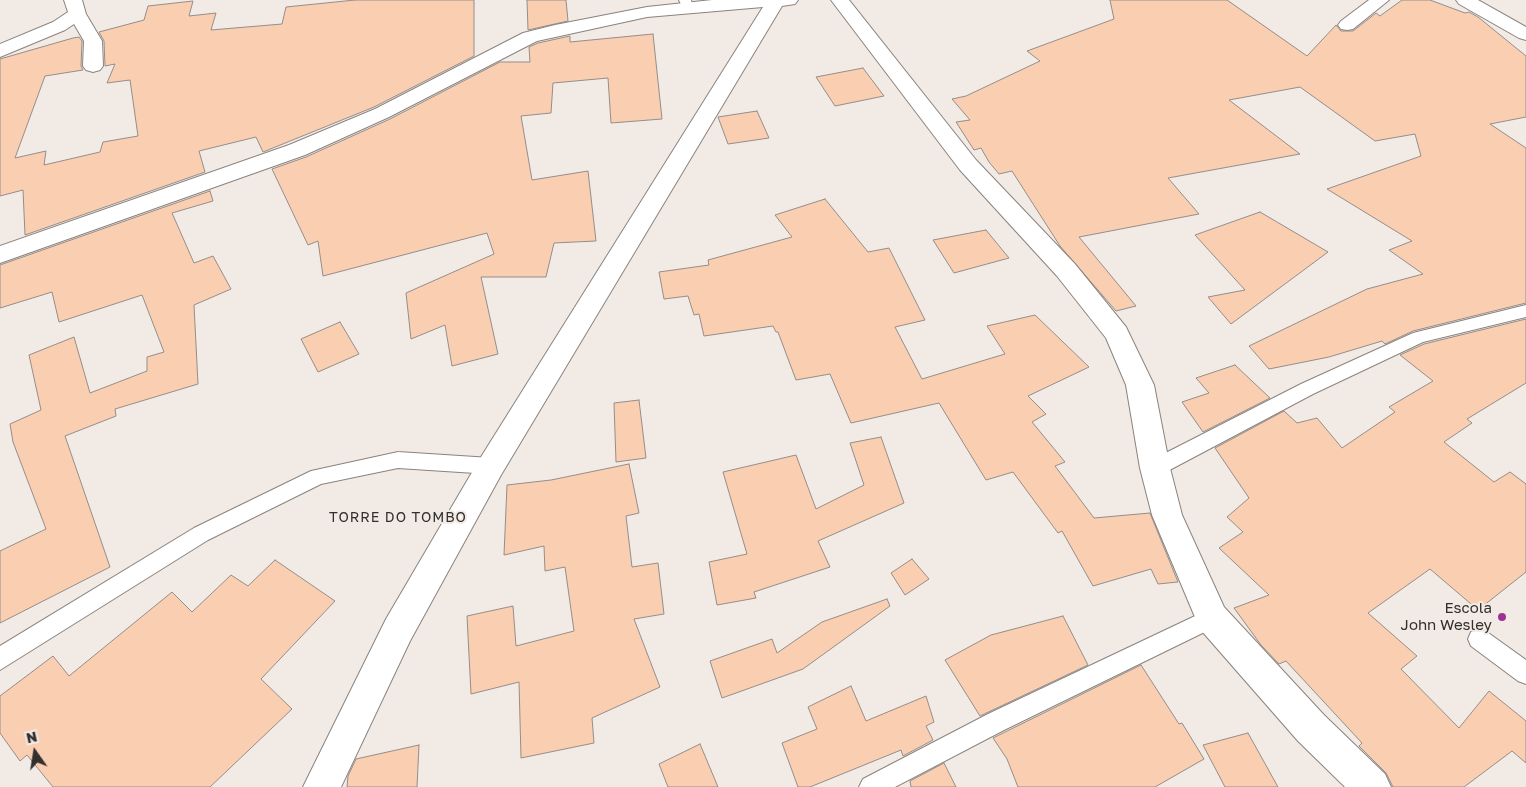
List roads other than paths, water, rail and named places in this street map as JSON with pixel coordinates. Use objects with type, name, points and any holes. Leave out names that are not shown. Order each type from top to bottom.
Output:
[{"type":"street","points":[[840,0],[968,165],[1066,270],[1117,334],[1140,385],[1155,468],[1167,515],[1212,618],[1311,728],[1372,787]]},
{"type":"street","points":[[1347,25],[1380,0]]},
{"type":"street","points":[[1465,0],[1526,34]]},
{"type":"street","points":[[0,255],[297,150],[390,109],[530,37],[554,30],[686,4],[783,1]]},
{"type":"street","points":[[322,787],[398,630],[491,466],[783,1]]},
{"type":"street","points":[[0,51],[59,26],[75,7],[93,40],[93,66]]},
{"type":"lane","points":[[1155,468],[1307,389],[1419,337],[1526,311]]},
{"type":"lane","points":[[0,659],[22,643],[201,534],[318,477],[398,460],[491,466]]},
{"type":"lane","points":[[871,787],[996,722],[1212,618]]},
{"type":"lane","points":[[1479,639],[1526,672]]},
{"type":"place","name":"Escola John Wesley","points":[[1502,617]]},
{"type":"district","name":"TORRE DO TOMBO","points":[[398,518]]}]
